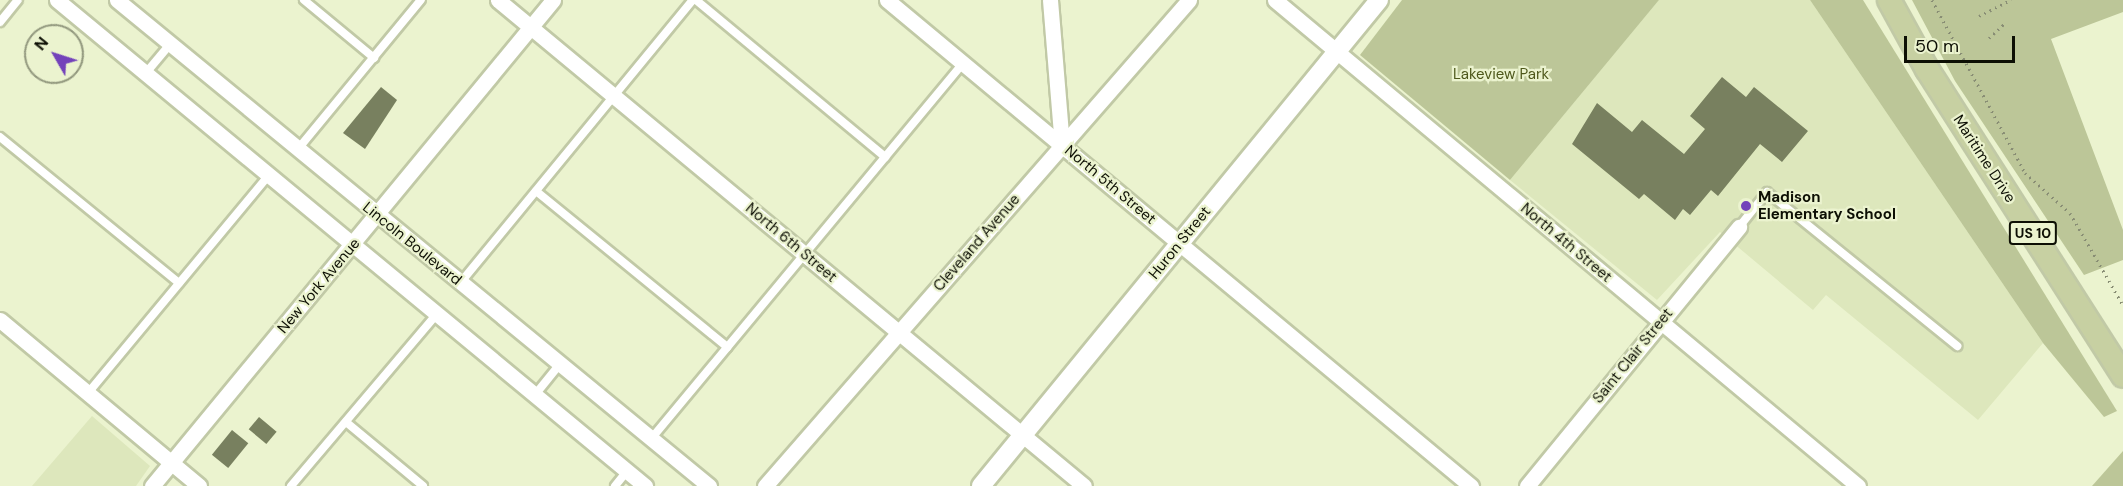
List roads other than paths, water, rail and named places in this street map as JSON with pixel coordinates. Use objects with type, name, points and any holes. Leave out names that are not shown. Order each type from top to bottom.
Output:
[{"type":"main road","name":"Maritime Drive","points":[[1890,0],[1931,77],[2123,376]]},
{"type":"street","points":[[57,0],[435,316],[645,486]]},
{"type":"street","name":"Lincoln Boulevard","points":[[117,0],[377,216],[709,486]]},
{"type":"street","name":"North 6th Street","points":[[498,0],[1084,486]]},
{"type":"street","name":"New York Avenue","points":[[152,486],[553,0]]},
{"type":"street","name":"North 5th Street","points":[[887,0],[1471,486]]},
{"type":"street","points":[[1050,0],[1062,146]]},
{"type":"street","name":"Cleveland Avenue","points":[[765,486],[1189,0]]},
{"type":"street","name":"North 4th Street","points":[[1275,0],[1858,486]]},
{"type":"street","name":"Huron Street","points":[[981,486],[1379,0]]},
{"type":"street","name":"Saint Clair Street","points":[[1527,486],[1739,227]]},
{"type":"street","points":[[0,320],[199,486]]},
{"type":"lane","points":[[0,22],[18,0]]},
{"type":"lane","points":[[304,0],[374,58]]},
{"type":"lane","points":[[297,150],[421,0]]},
{"type":"lane","points":[[460,284],[695,0],[885,157]]},
{"type":"lane","points":[[145,74],[170,44]]},
{"type":"lane","points":[[651,439],[963,63]]},
{"type":"lane","points":[[0,137],[179,283]]},
{"type":"lane","points":[[88,393],[268,176]]},
{"type":"lane","points":[[536,191],[727,347]]},
{"type":"lane","points":[[1739,227],[1767,192],[1957,346]]},
{"type":"lane","points":[[291,486],[435,316]]},
{"type":"lane","points":[[534,396],[560,364]]},
{"type":"lane","points":[[346,422],[423,486]]},
{"type":"lane","points":[[615,486],[627,471]]},
{"type":"place","name":"Madison Elementary School","points":[[1746,206]]},
{"type":"park label","name":"Lakeview Park","points":[[1501,75]]}]
